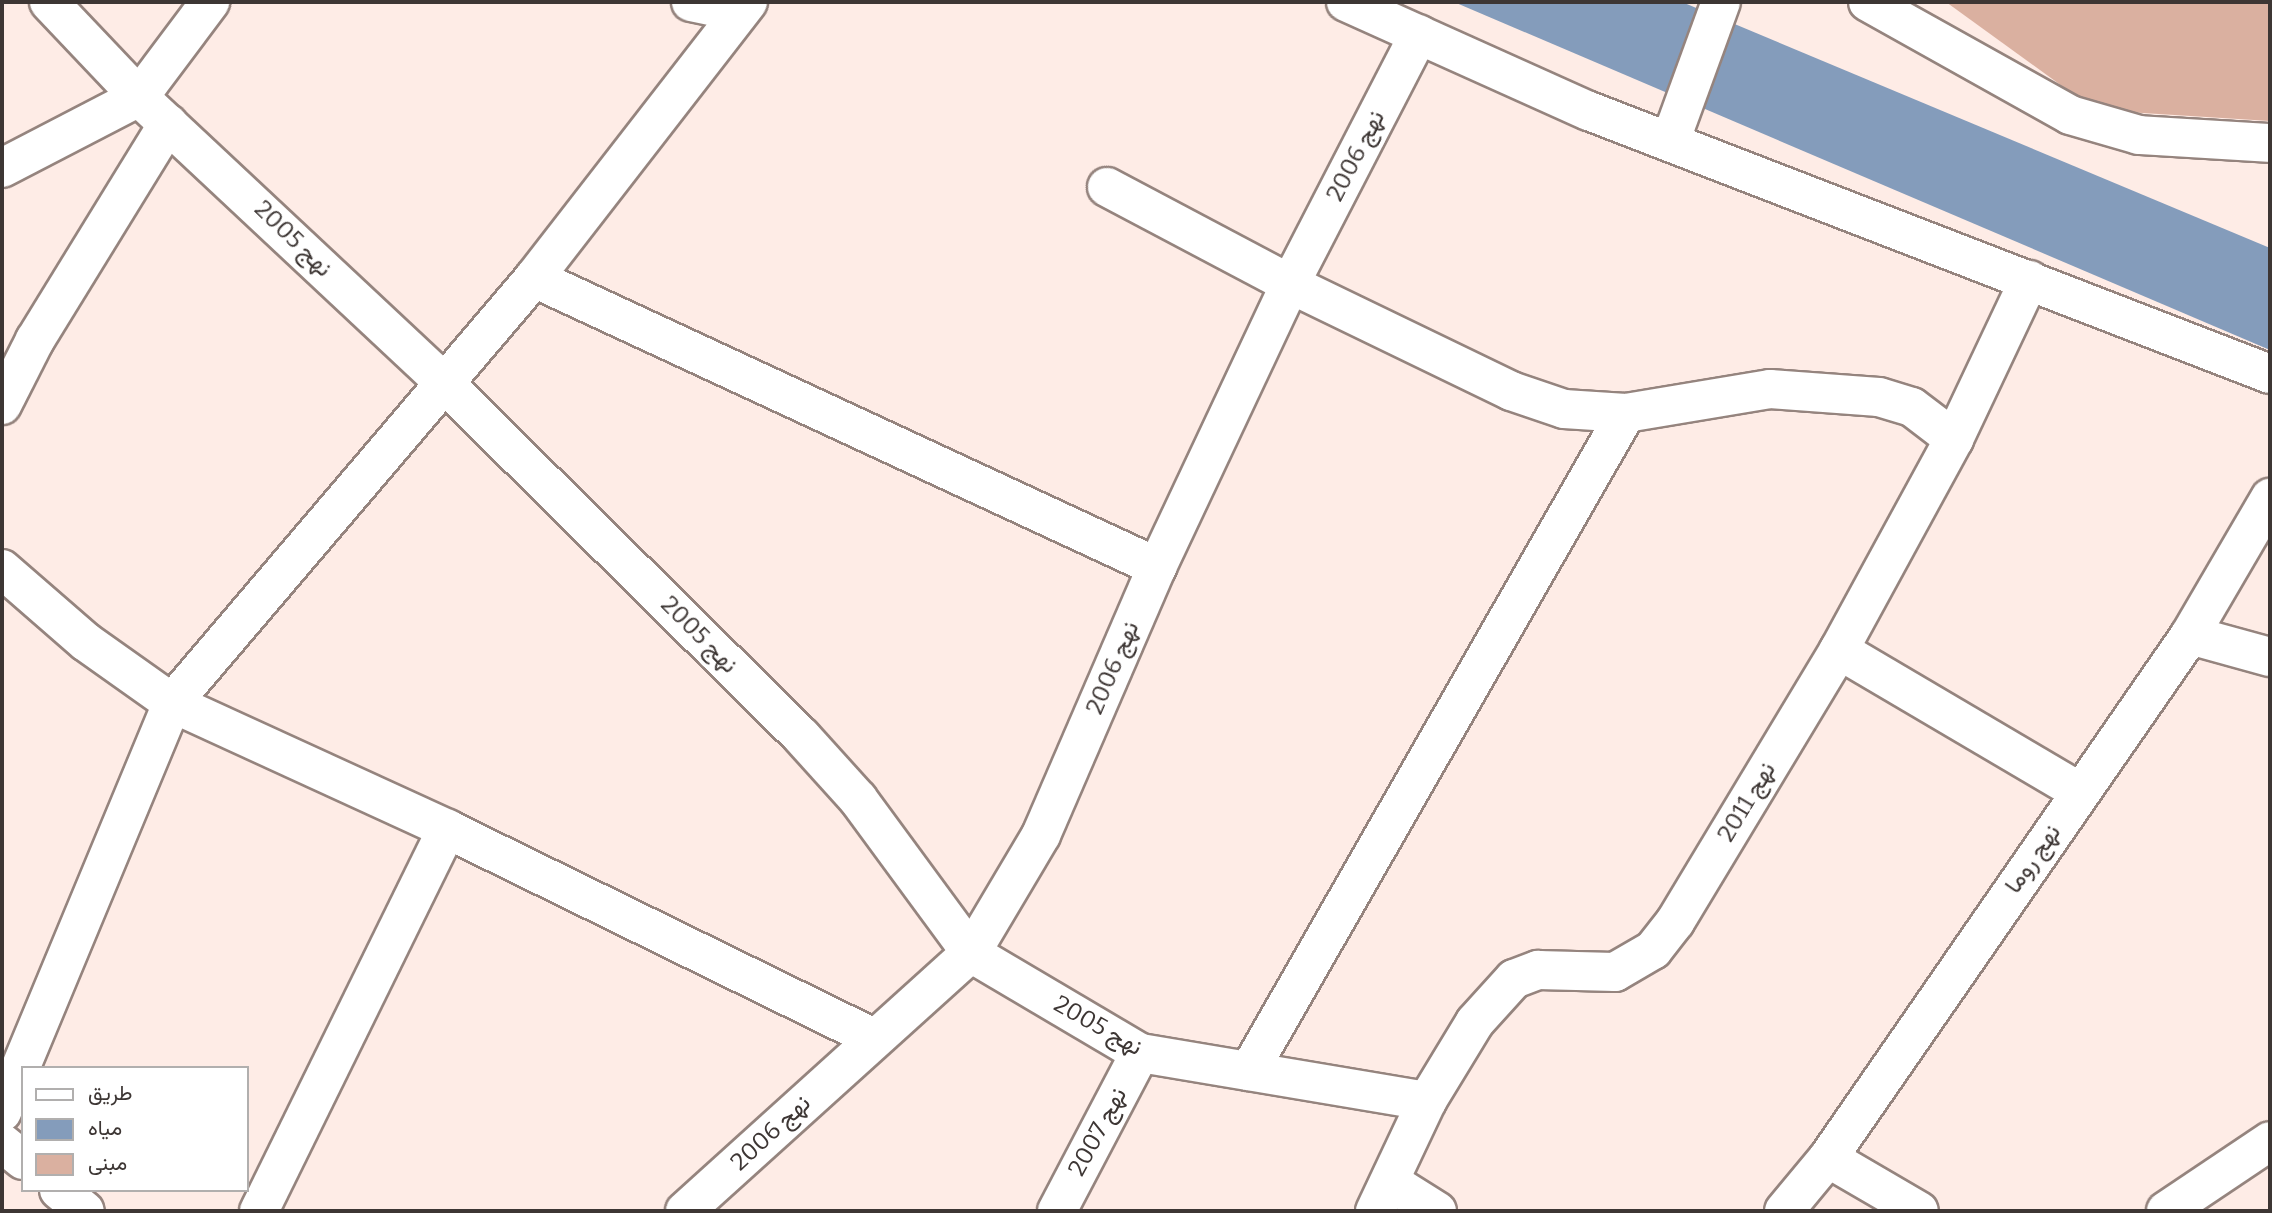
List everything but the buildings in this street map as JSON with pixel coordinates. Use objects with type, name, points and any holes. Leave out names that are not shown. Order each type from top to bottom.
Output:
[{"type":"street","name":"نهج 2005","points":[[48,2],[139,97],[442,381],[802,737],[858,799],[971,953],[1140,1053],[1427,1101]]},
{"type":"street","points":[[2,167],[139,97],[210,2]]},
{"type":"street","points":[[691,2],[744,7]]},
{"type":"street","points":[[1346,2],[1589,111],[1674,133],[2029,280],[2270,374]]},
{"type":"street","points":[[1674,133],[1721,2]]},
{"type":"street","points":[[1868,2],[2070,115],[2139,135],[2270,143]]},
{"type":"street","points":[[21,1066],[172,703],[442,381],[534,278],[744,7]]},
{"type":"street","name":"نهج 2006","points":[[685,1211],[971,953],[1041,835],[1157,567],[1290,284],[1419,34]]},
{"type":"street","points":[[2,405],[35,340],[168,124]]},
{"type":"street","points":[[1107,187],[1290,284],[1511,391],[1564,409],[1626,413],[1770,389],[1879,397],[1912,407],[1954,439]]},
{"type":"street","points":[[534,278],[1157,567]]},
{"type":"street","name":"نهج 2011","points":[[1384,1197],[1427,1101],[1475,1022],[1514,979],[1538,970],[1615,972],[1653,950],[1675,922],[1839,650],[1954,439],[2029,280]]},
{"type":"street","points":[[1249,1071],[1626,413]]},
{"type":"street","name":"نهج روما","points":[[1784,1211],[1828,1158],[2190,635],[2270,498]]},
{"type":"street","points":[[2,569],[86,642],[172,703],[447,829],[874,1038]]},
{"type":"street","points":[[2190,635],[2270,657]]},
{"type":"street","points":[[1839,650],[2080,792]]},
{"type":"street","points":[[259,1211],[447,829]]},
{"type":"street","name":"نهج 2007","points":[[1057,1211],[1140,1053]]},
{"type":"street","points":[[2,1112],[21,1066]]},
{"type":"street","points":[[2166,1211],[2270,1141]]},
{"type":"street","points":[[2,1143],[21,1158]]},
{"type":"street","points":[[1828,1158],[1919,1211]]},
{"type":"street","points":[[61,1192],[85,1211]]},
{"type":"street","points":[[1384,1197],[1437,1211]]},
{"type":"water","points":[[1454,2],[1682,2],[2270,248],[2270,350]]}]
